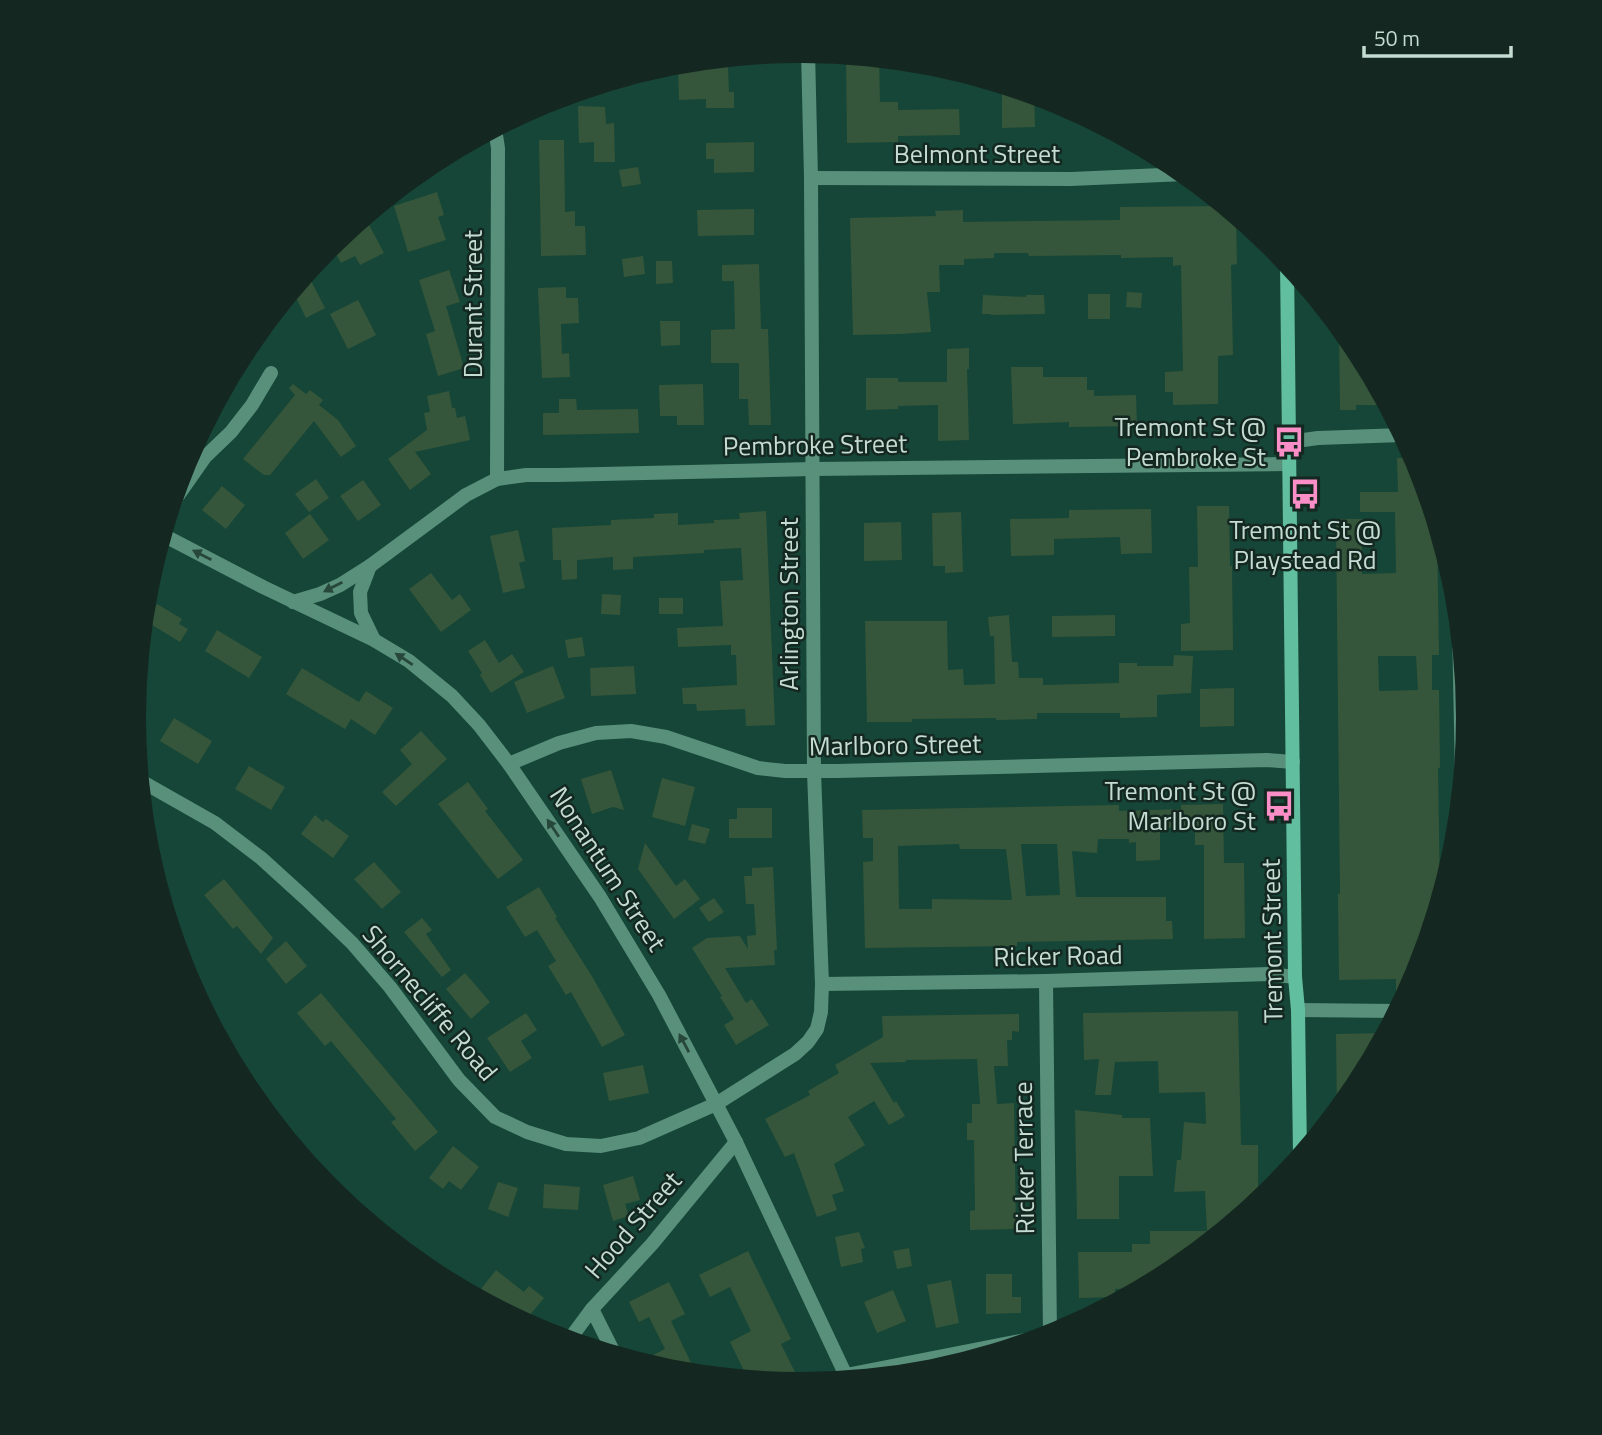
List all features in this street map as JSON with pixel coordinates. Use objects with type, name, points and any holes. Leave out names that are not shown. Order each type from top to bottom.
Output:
[{"type":"main road","name":"Tremont Street","points":[[1287,280],[1295,977],[1300,1141]]},
{"type":"street","name":"Arlington Street","points":[[716,1104],[795,1054],[817,1029],[821,1012],[814,772],[808,63]]},
{"type":"street","name":"Durant Street","points":[[496,139],[497,479]]},
{"type":"street","name":"Belmont Street","points":[[811,178],[1071,179],[1167,175]]},
{"type":"street","points":[[194,473],[252,405],[271,373]]},
{"type":"street","points":[[1289,442],[1318,438],[1391,435]]},
{"type":"street","name":"Pembroke Street","points":[[293,601],[320,594],[370,566],[466,495],[497,479],[526,475],[1289,464]]},
{"type":"street","name":"Nonantum Street","points":[[172,539],[374,640],[409,661],[452,696],[480,725],[600,897],[659,995],[736,1142],[844,1371]]},
{"type":"street","points":[[370,566],[360,592],[361,613],[374,640]]},
{"type":"street","name":"Marlboro Street","points":[[509,764],[559,743],[596,733],[631,731],[666,737],[758,768],[785,771],[1266,760],[1293,762]]},
{"type":"street","name":"Shornecliffe Road","points":[[150,786],[215,823],[261,858],[352,943],[459,1080],[495,1117],[527,1132],[566,1144],[601,1146],[639,1138],[716,1104]]},
{"type":"street","name":"Ricker Road","points":[[822,984],[1269,974],[1295,977]]},
{"type":"street","name":"Ricker Terrace","points":[[1046,981],[1051,1322]]},
{"type":"street","points":[[1298,1010],[1386,1011]]},
{"type":"street","name":"Hood Street","points":[[576,1331],[736,1142]]},
{"type":"street","points":[[592,1309],[609,1343]]},
{"type":"building","points":[[846,64],[879,68],[880,102],[898,102],[898,110],[959,109],[960,135],[898,136],[898,142],[847,143]]},
{"type":"building","points":[[728,68],[729,92],[734,92],[734,108],[706,108],[706,99],[679,100],[678,75]]},
{"type":"building","points":[[1002,95],[1034,107],[1035,127],[1002,128]]},
{"type":"building","points":[[578,106],[605,107],[606,124],[614,123],[615,162],[594,162],[594,142],[579,143]]},
{"type":"building","points":[[539,140],[564,140],[565,212],[575,211],[575,226],[585,226],[586,255],[541,256]]},
{"type":"building","points":[[754,142],[754,172],[714,173],[714,159],[706,159],[706,143]]},
{"type":"building","points":[[638,167],[641,184],[622,187],[619,170]]},
{"type":"building","points":[[437,192],[444,215],[438,217],[446,240],[408,252],[394,206]]},
{"type":"building","points":[[1209,206],[1236,228],[1237,264],[1231,265],[1233,355],[1218,356],[1218,404],[1173,405],[1173,392],[1165,392],[1165,372],[1183,371],[1181,265],[1173,266],[1173,257],[1029,256],[1028,253],[994,253],[994,258],[964,259],[964,265],[939,265],[940,292],[927,292],[931,332],[853,335],[850,218],[936,216],[935,211],[963,210],[963,222],[1120,220],[1120,207]]},
{"type":"building","points":[[754,209],[754,235],[698,236],[697,210]]},
{"type":"building","points":[[369,225],[384,253],[360,265],[355,256],[341,263],[337,256]]},
{"type":"building","points":[[643,256],[645,274],[624,277],[622,259]]},
{"type":"building","points":[[656,261],[672,261],[673,283],[656,284]]},
{"type":"building","points":[[759,264],[761,329],[768,329],[771,425],[749,425],[748,399],[739,399],[739,363],[711,363],[711,330],[735,329],[734,281],[722,281],[722,265]]},
{"type":"building","points":[[449,270],[460,302],[446,306],[464,368],[438,376],[426,334],[435,331],[419,280]]},
{"type":"building","points":[[312,283],[325,308],[306,318],[297,300]]},
{"type":"building","points":[[566,287],[566,298],[578,298],[579,323],[561,324],[562,354],[569,353],[570,377],[542,378],[538,288]]},
{"type":"building","points":[[1127,292],[1142,293],[1141,308],[1126,307]]},
{"type":"building","points":[[1088,294],[1110,294],[1110,319],[1088,319]]},
{"type":"building","points":[[983,295],[1044,295],[1045,314],[982,314]]},
{"type":"building","points":[[358,300],[376,335],[348,349],[330,314]]},
{"type":"building","points":[[660,321],[680,321],[680,345],[661,346]]},
{"type":"building","points":[[1339,346],[1376,405],[1356,405],[1356,410],[1340,410]]},
{"type":"building","points":[[969,348],[969,440],[938,441],[938,405],[866,410],[866,378],[898,378],[898,382],[947,382],[947,349]]},
{"type":"building","points":[[1011,367],[1043,367],[1043,377],[1087,377],[1087,390],[1094,390],[1094,396],[1136,395],[1137,426],[1069,427],[1069,422],[1013,424]]},
{"type":"building","points":[[293,384],[306,394],[310,390],[323,400],[319,405],[338,420],[356,446],[341,457],[314,421],[270,475],[264,475],[243,459],[295,395],[289,388]]},
{"type":"building","points":[[703,384],[704,425],[677,425],[677,416],[660,416],[659,385]]},
{"type":"building","points":[[449,391],[457,418],[465,416],[470,440],[415,452],[431,474],[410,490],[388,459],[427,430],[424,413],[430,412],[427,396]]},
{"type":"building","points":[[559,399],[576,399],[577,410],[638,409],[639,433],[543,435],[543,413],[559,413]]},
{"type":"building","points":[[1397,458],[1402,458],[1421,507],[1438,567],[1439,655],[1432,655],[1432,690],[1439,690],[1439,860],[1421,928],[1396,990],[1396,979],[1339,980],[1336,519],[1362,519],[1362,574],[1396,573],[1395,512],[1360,512],[1360,492],[1398,492]],"holes":[[[1378,656],[1416,656],[1418,690],[1379,691]]]},
{"type":"building","points":[[316,479],[329,498],[309,512],[295,494]]},
{"type":"building","points":[[363,480],[381,505],[358,521],[340,496]]},
{"type":"building","points":[[222,486],[245,505],[226,529],[202,510]]},
{"type":"building","points":[[1197,506],[1229,506],[1233,650],[1181,651],[1181,624],[1190,623],[1189,567],[1198,567]]},
{"type":"building","points":[[1151,509],[1152,553],[1121,554],[1120,537],[1054,539],[1054,555],[1011,556],[1010,519],[1069,518],[1069,510]]},
{"type":"building","points":[[766,511],[775,725],[746,726],[745,709],[697,711],[696,704],[683,704],[682,688],[737,685],[736,655],[731,655],[731,645],[678,647],[677,628],[723,626],[720,581],[743,580],[741,548],[633,557],[633,569],[613,570],[613,557],[577,560],[577,579],[562,580],[561,560],[553,560],[552,528],[611,525],[611,520],[654,518],[654,514],[678,513],[678,525],[714,523],[714,520],[740,519],[739,513]]},
{"type":"building","points":[[961,512],[963,572],[945,573],[945,566],[933,566],[932,513]]},
{"type":"building","points":[[310,514],[329,540],[303,559],[285,533]]},
{"type":"building","points":[[901,522],[902,560],[864,561],[864,523]]},
{"type":"building","points":[[518,530],[525,561],[519,563],[525,588],[503,593],[490,536]]},
{"type":"building","points":[[431,573],[452,600],[460,594],[471,610],[441,632],[409,589]]},
{"type":"building","points":[[602,594],[621,595],[620,615],[601,614]]},
{"type":"building","points":[[659,598],[683,598],[683,614],[659,614]]},
{"type":"building","points":[[157,604],[182,619],[179,624],[188,629],[180,642],[153,626]]},
{"type":"building","points":[[1009,615],[1012,662],[1018,662],[1019,678],[1043,678],[1043,685],[1119,683],[1119,663],[1173,666],[1174,655],[1193,656],[1191,693],[1157,695],[1157,717],[1120,718],[1120,713],[1037,713],[1037,719],[912,719],[912,722],[867,722],[865,621],[947,621],[948,670],[963,669],[964,685],[995,684],[994,636],[990,636],[988,617]]},
{"type":"building","points":[[1115,615],[1115,636],[1052,637],[1052,616]]},
{"type":"building","points":[[217,630],[262,657],[249,678],[205,651]]},
{"type":"building","points":[[582,637],[585,656],[568,658],[565,640]]},
{"type":"building","points":[[485,640],[499,663],[512,654],[524,672],[491,693],[468,651]]},
{"type":"building","points":[[553,666],[565,698],[527,713],[514,682]]},
{"type":"building","points":[[634,666],[636,694],[591,696],[590,668]]},
{"type":"building","points":[[302,668],[359,702],[366,691],[393,708],[375,735],[351,719],[345,729],[286,694]]},
{"type":"building","points":[[1234,688],[1234,726],[1200,727],[1200,689]]},
{"type":"building","points":[[174,718],[212,741],[198,764],[160,741]]},
{"type":"building","points":[[421,731],[447,759],[396,806],[382,792],[412,764],[400,750]]},
{"type":"building","points":[[249,766],[285,787],[271,810],[235,789]]},
{"type":"building","points":[[611,770],[624,810],[613,807],[592,814],[581,779]]},
{"type":"building","points":[[662,778],[695,787],[685,826],[652,817]]},
{"type":"building","points":[[468,782],[488,809],[485,811],[523,860],[498,879],[438,804]]},
{"type":"building","points":[[1223,804],[1224,863],[1244,863],[1245,938],[1204,939],[1204,845],[1195,845],[1195,828],[1160,828],[1160,860],[1136,861],[1136,842],[1129,843],[1129,839],[1098,839],[1097,853],[1072,851],[1076,897],[1166,897],[1166,921],[1172,921],[1173,939],[1017,942],[1017,946],[865,948],[863,862],[873,861],[873,838],[863,838],[862,810],[1119,805],[1119,811],[1181,809],[1181,805]],"holes":[[[959,844],[960,849],[1006,849],[1012,900],[932,899],[932,909],[899,909],[898,846]],[[1021,844],[1057,844],[1060,895],[1026,896]]]},
{"type":"building","points":[[737,808],[772,808],[772,838],[729,838],[729,819],[737,819]]},
{"type":"building","points":[[315,815],[323,822],[326,819],[349,836],[333,858],[301,834]]},
{"type":"building","points":[[692,824],[710,829],[705,844],[688,840]]},
{"type":"building","points":[[645,843],[676,886],[685,879],[700,899],[674,919],[638,869]]},
{"type":"building","points":[[374,862],[401,892],[382,909],[354,879]]},
{"type":"building","points":[[773,867],[777,950],[774,950],[775,965],[725,968],[746,1003],[752,999],[769,1025],[736,1045],[724,1025],[734,1019],[692,948],[707,938],[740,936],[748,949],[747,936],[756,935],[754,904],[746,904],[744,876],[752,876],[752,868]]},
{"type":"building","points":[[224,879],[273,938],[261,954],[237,926],[233,929],[204,895]]},
{"type":"building","points":[[539,887],[625,1035],[602,1047],[571,992],[566,995],[548,966],[556,961],[537,930],[525,937],[506,907]]},
{"type":"building","points":[[714,898],[724,912],[709,922],[699,908]]},
{"type":"building","points":[[422,918],[432,930],[426,934],[451,970],[442,977],[404,932]]},
{"type":"building","points":[[286,941],[307,966],[286,984],[266,959]]},
{"type":"building","points":[[465,973],[490,1002],[471,1019],[446,989]]},
{"type":"building","points":[[321,993],[438,1132],[415,1151],[391,1122],[396,1119],[331,1041],[325,1046],[297,1013]]},
{"type":"building","points":[[1238,1011],[1241,1145],[1258,1145],[1258,1186],[1207,1231],[1205,1191],[1174,1192],[1177,1160],[1181,1160],[1184,1122],[1206,1124],[1205,1092],[1159,1093],[1158,1061],[1115,1062],[1111,1095],[1095,1095],[1099,1059],[1084,1060],[1083,1013]]},
{"type":"building","points":[[526,1013],[537,1030],[521,1041],[532,1058],[510,1072],[487,1038]]},
{"type":"building","points":[[1019,1014],[1019,1032],[1012,1031],[1012,1040],[1007,1040],[1008,1066],[994,1066],[997,1104],[1014,1103],[1016,1229],[970,1230],[970,1211],[975,1210],[974,1140],[967,1140],[967,1123],[972,1123],[972,1104],[980,1104],[977,1059],[870,1063],[905,1116],[889,1125],[874,1101],[848,1117],[865,1145],[834,1164],[844,1191],[832,1195],[837,1210],[817,1217],[794,1153],[785,1157],[765,1119],[810,1095],[808,1091],[839,1073],[835,1065],[883,1037],[882,1016]]},
{"type":"building","points":[[1374,1033],[1337,1093],[1336,1034]]},
{"type":"building","points":[[643,1065],[649,1093],[609,1101],[603,1073]]},
{"type":"building","points":[[1075,1110],[1122,1115],[1122,1118],[1150,1118],[1153,1176],[1119,1176],[1119,1219],[1077,1219]]},
{"type":"building","points":[[453,1146],[479,1167],[461,1190],[449,1181],[443,1189],[429,1178]]},
{"type":"building","points":[[633,1176],[640,1200],[625,1204],[629,1216],[613,1221],[603,1185]]},
{"type":"building","points":[[498,1182],[518,1188],[508,1217],[488,1209]]},
{"type":"building","points":[[544,1184],[580,1187],[578,1210],[543,1208]]},
{"type":"building","points":[[1150,1231],[1207,1231],[1165,1262],[1104,1297],[1079,1298],[1078,1252],[1132,1252],[1132,1244],[1150,1244]]},
{"type":"building","points":[[859,1232],[865,1248],[861,1249],[863,1262],[841,1267],[835,1237]]},
{"type":"building","points":[[909,1248],[912,1266],[897,1269],[893,1251]]},
{"type":"building","points":[[748,1251],[791,1339],[781,1344],[795,1372],[743,1369],[730,1342],[751,1331],[730,1287],[710,1297],[699,1275]]},
{"type":"building","points":[[496,1270],[524,1292],[529,1286],[544,1298],[531,1313],[482,1288]]},
{"type":"building","points":[[986,1274],[1012,1274],[1012,1297],[1021,1297],[1021,1313],[986,1314]]},
{"type":"building","points":[[951,1280],[959,1323],[936,1328],[927,1285]]},
{"type":"building","points":[[669,1282],[685,1314],[671,1321],[690,1362],[654,1355],[665,1349],[649,1317],[639,1322],[629,1302]]},
{"type":"building","points":[[893,1290],[906,1321],[877,1333],[864,1302]]},
{"type":"place","name":"Tremont St @ Pembroke St","points":[[1289,442]]},
{"type":"place","name":"Tremont St @ Playstead Rd","points":[[1305,494]]},
{"type":"place","name":"Tremont St @ Marlboro St","points":[[1279,806]]}]
